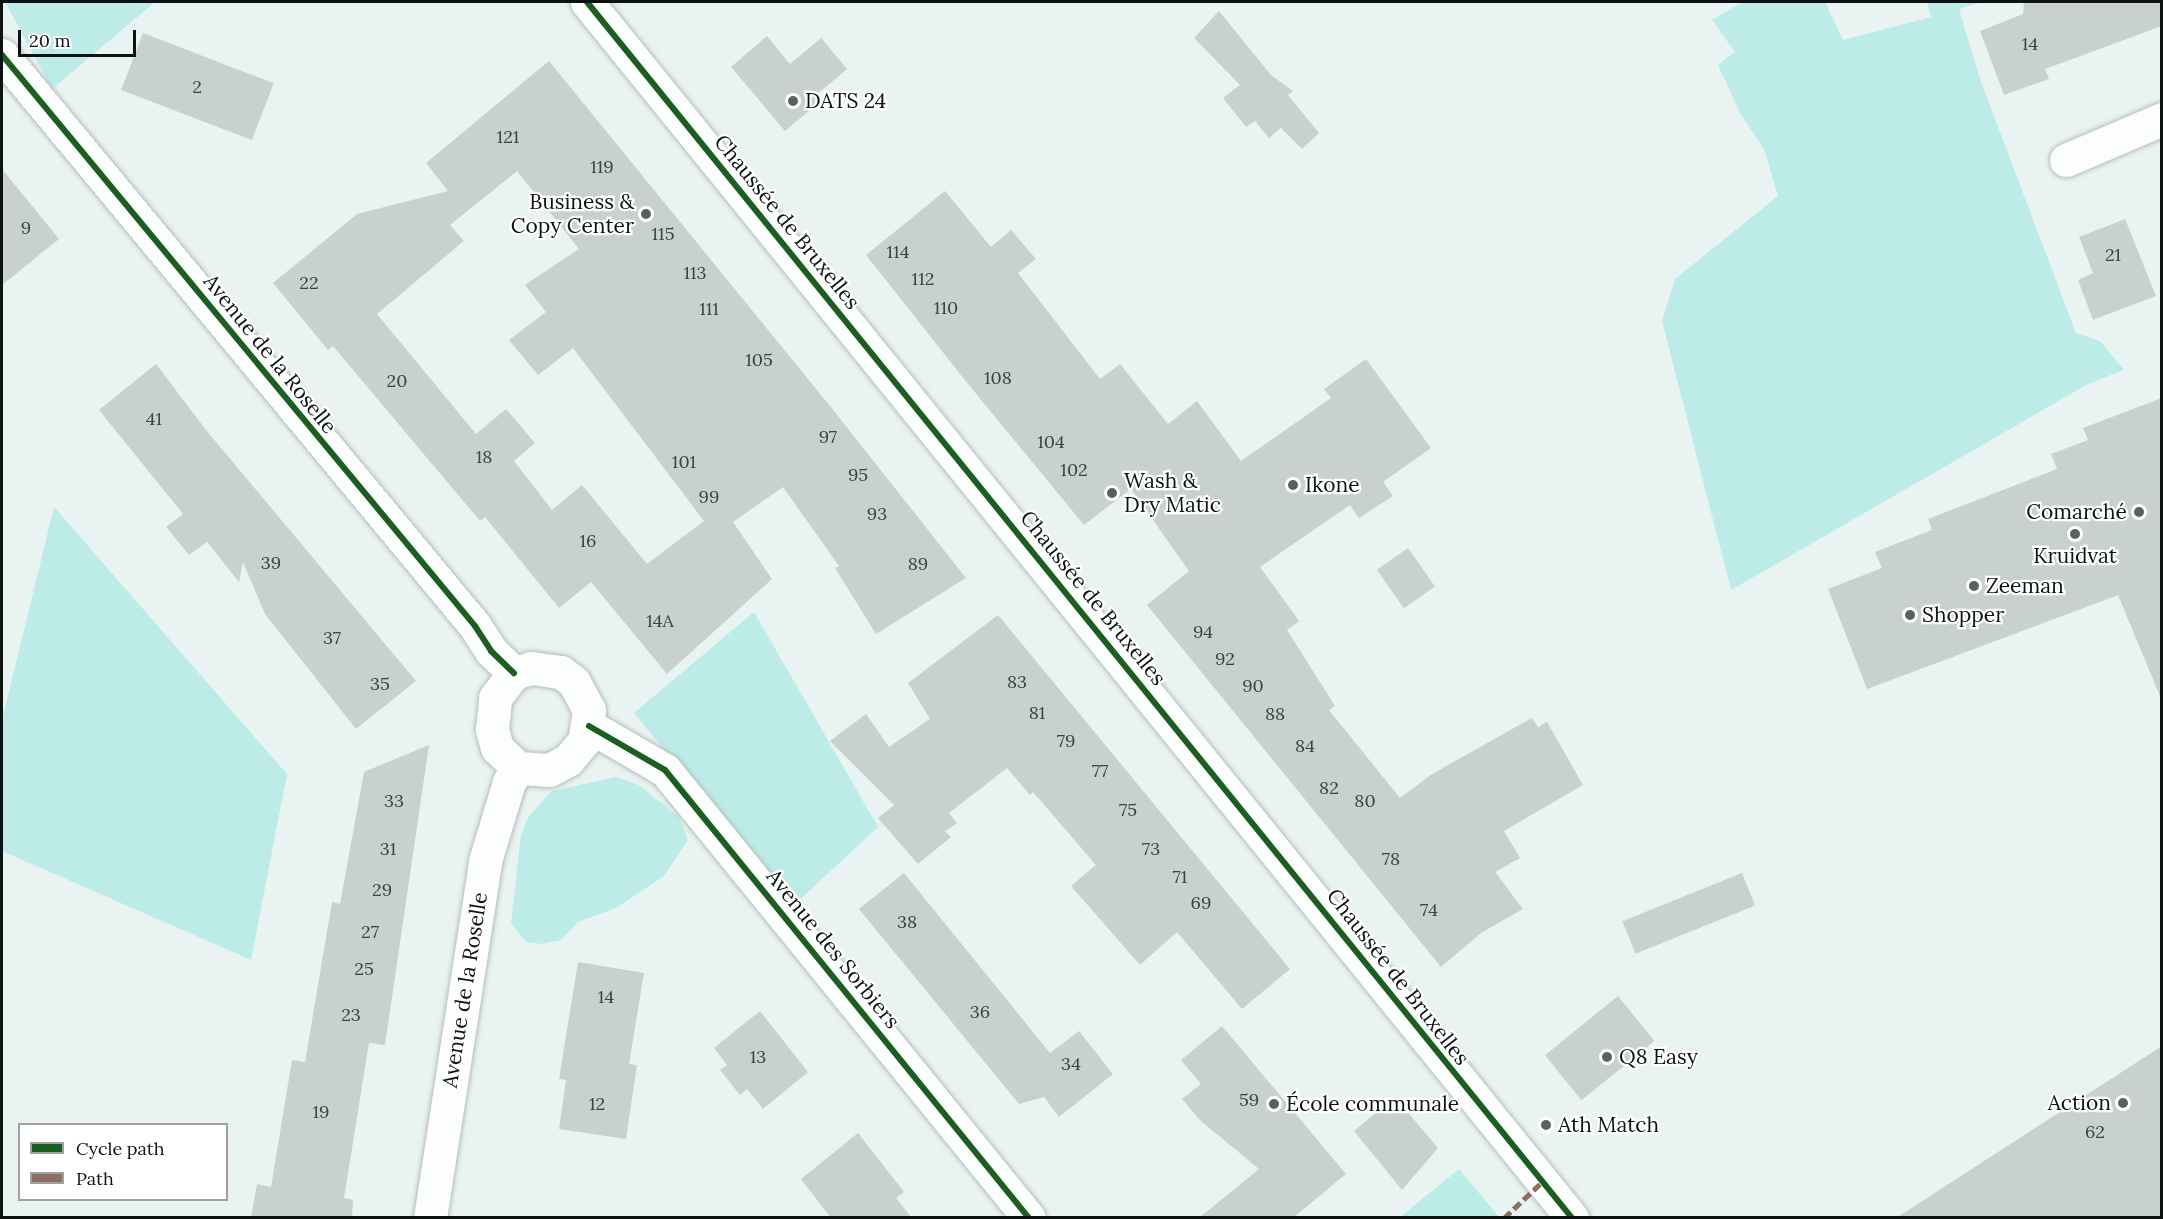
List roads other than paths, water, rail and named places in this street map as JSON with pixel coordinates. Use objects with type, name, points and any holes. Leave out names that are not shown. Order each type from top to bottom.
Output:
[{"type":"street","name":"Chaussée de Bruxelles","points":[[587,2],[1572,1218]]},
{"type":"street","name":"Avenue de la Roselle","points":[[2,55],[475,626],[491,651],[514,673]]},
{"type":"street","points":[[2066,160],[2162,119]]},
{"type":"street","points":[[546,668],[574,682],[589,710],[589,726],[584,741],[568,760],[549,770],[518,768],[497,748],[492,729],[495,698],[514,673],[546,668]]},
{"type":"street","name":"Avenue des Sorbiers","points":[[589,726],[665,770],[1029,1218]]},
{"type":"street","name":"Avenue de la Roselle","points":[[430,1218],[485,861],[509,782],[518,768]]},
{"type":"place","name":"DATS 24","points":[[793,101]]},
{"type":"place","name":"Business & Copy Center","points":[[646,214]]},
{"type":"place","name":"Ikone","points":[[1293,485]]},
{"type":"place","name":"Wash & Dry Matic","points":[[1112,493]]},
{"type":"place","name":"Comarché","points":[[2139,512]]},
{"type":"place","name":"Kruidvat","points":[[2075,534]]},
{"type":"place","name":"Zeeman","points":[[1974,586]]},
{"type":"place","name":"Shopper","points":[[1910,615]]},
{"type":"place","name":"Q8 Easy","points":[[1607,1057]]},
{"type":"place","name":"Action","points":[[2123,1103]]},
{"type":"place","name":"École communale","points":[[1274,1104]]},
{"type":"place","name":"Ath Match","points":[[1546,1125]]}]
